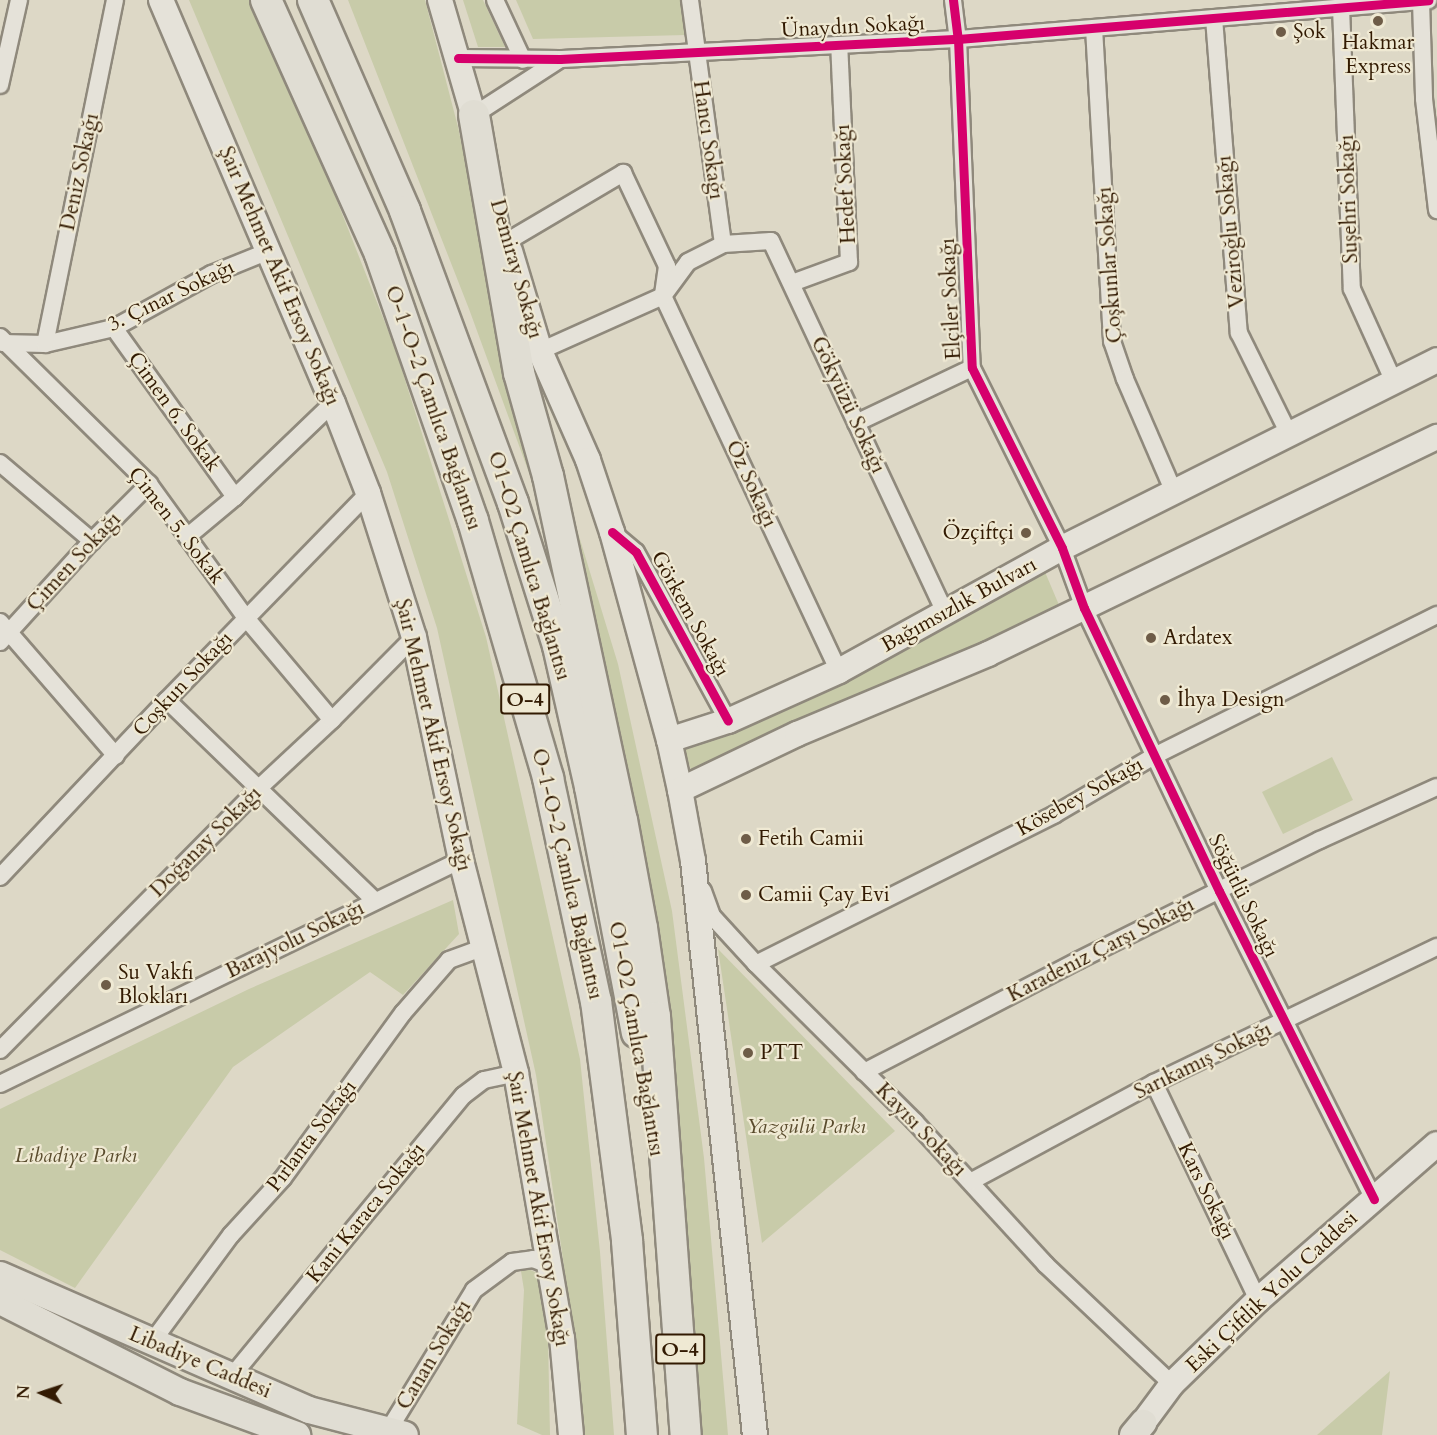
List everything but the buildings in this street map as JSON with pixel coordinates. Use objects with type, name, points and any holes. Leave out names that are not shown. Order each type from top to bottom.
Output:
[{"type":"highway","name":"O-1-O-2 Çamlıca Bağlantısı","points":[[266,0],[380,254],[473,521],[548,778],[596,1001],[627,1241],[642,1435]]},
{"type":"highway","name":"O1-O2 Çamlıca Bağlantısı","points":[[313,0],[405,211],[513,503],[558,645],[590,787],[638,1036],[671,1264]]},
{"type":"highway","points":[[474,115],[519,373],[548,476],[622,820],[642,928],[654,1017],[671,1264]]},
{"type":"highway","name":"O-4","points":[[671,1264],[682,1368],[686,1435]]},
{"type":"main road","name":"Şair Mehmet Akif Ersoy Sokağı","points":[[161,0],[333,403],[368,493],[414,637],[461,860],[486,947],[516,1073],[562,1338],[571,1435]]},
{"type":"main road","name":"Demiray Sokağı","points":[[440,0],[540,351],[588,460],[612,532],[669,740],[680,790],[693,861],[755,1435]]},
{"type":"main road","name":"Bağımsızlık Bulvarı","points":[[669,740],[728,721],[838,671],[1062,548],[1437,360]]},
{"type":"main road","points":[[680,790],[797,734],[988,654],[1437,437]]},
{"type":"main road","name":"Eski Çiftlik Yolu Caddesi","points":[[1138,1431],[1172,1384],[1258,1300],[1437,1144]]},
{"type":"main road","name":"Libadiye Caddesi","points":[[0,1275],[309,1410],[397,1433]]},
{"type":"main road","name":"Libadiye Caddesi","points":[[0,1301],[180,1392],[285,1433]]},
{"type":"street","points":[[0,85],[19,0]]},
{"type":"street","name":"Deniz Sokağı","points":[[45,344],[115,0]]},
{"type":"street","points":[[495,0],[523,60]]},
{"type":"street","name":"Hancı Sokağı","points":[[690,0],[723,243]]},
{"type":"street","name":"Elçiler Sokağı","points":[[953,0],[958,39],[972,368],[1062,548],[1084,608]]},
{"type":"street","name":"Ünaydın Sokağı","points":[[458,58],[560,59],[958,39],[1428,0]]},
{"type":"street","points":[[1421,1],[1424,99],[1437,210]]},
{"type":"street","name":"Suşehri Sokağı","points":[[1341,7],[1352,290],[1394,382]]},
{"type":"street","name":"Veziroğlu Sokağı","points":[[1214,18],[1239,333],[1289,434]]},
{"type":"street","name":"Çoşkunlar Sokağı","points":[[1094,28],[1112,341],[1125,379],[1174,492]]},
{"type":"street","name":"Hedef Sokağı","points":[[792,283],[849,261],[839,45]]},
{"type":"street","name":"Ünaydın Sokağı","points":[[474,115],[560,59]]},
{"type":"street","points":[[508,241],[623,173],[667,266],[663,296]]},
{"type":"street","name":"Gökyüzü Sokağı","points":[[723,243],[771,242],[945,613]]},
{"type":"street","points":[[540,351],[663,296],[688,262],[723,243]]},
{"type":"street","name":"3. Çınar Sokağı","points":[[2,341],[45,344],[114,328],[212,274],[269,251]]},
{"type":"street","name":"Öz Sokağı","points":[[663,296],[838,671]]},
{"type":"street","name":"Çimen 6. Sokak","points":[[114,328],[235,497]]},
{"type":"street","name":"Çimen 5. Sokak","points":[[2,341],[149,484],[246,618],[332,720]]},
{"type":"street","points":[[856,423],[972,368]]},
{"type":"street","name":"Çimen 6. Sokak","points":[[187,537],[235,497],[333,403]]},
{"type":"street","points":[[0,463],[92,541]]},
{"type":"street","name":"Çimen Sokağı","points":[[3,631],[149,484]]},
{"type":"street","name":"Coşkun Sokağı","points":[[0,877],[167,700],[368,493]]},
{"type":"street","name":"Görkem Sokağı","points":[[612,532],[636,552],[728,721]]},
{"type":"street","name":"Söğütlü Sokağı","points":[[1084,608],[1219,891],[1374,1199]]},
{"type":"street","name":"Kösebey Sokağı","points":[[756,964],[1054,814],[1156,755],[1437,615]]},
{"type":"street","points":[[3,631],[116,756]]},
{"type":"street","name":"Doğanay Sokağı","points":[[0,1050],[259,788],[332,720],[414,637]]},
{"type":"street","points":[[167,700],[375,901]]},
{"type":"street","name":"Karadeniz Çarşı Sokağı","points":[[864,1072],[1219,891],[1437,787]]},
{"type":"street","name":"Barajyolu Sokağı","points":[[0,1084],[461,860]]},
{"type":"street","name":"Kayısı Sokağı","points":[[693,861],[712,916],[756,964],[972,1181],[1045,1264],[1172,1384]]},
{"type":"street","name":"Pırlanta Sokağı","points":[[152,1342],[231,1235],[283,1179],[403,1012],[449,960],[486,947]]},
{"type":"street","name":"Sarıkamış Sokağı","points":[[972,1181],[1154,1083],[1437,947]]},
{"type":"street","name":"Kani Karaca Sokağı","points":[[232,1376],[464,1095],[484,1080],[516,1073]]},
{"type":"street","name":"Kars Sokağı","points":[[1154,1083],[1258,1300]]},
{"type":"street","name":"Canan Sokağı","points":[[397,1433],[474,1290],[512,1262],[533,1259],[549,1265]]},
{"type":"green space","points":[[189,0],[250,0],[330,183],[395,348],[486,637],[580,1059],[600,1252],[614,1435],[581,1435],[563,1259],[536,1075],[437,628],[387,472]]},
{"type":"green space","points":[[348,0],[425,0],[458,127],[532,481],[469,309]]},
{"type":"green space","points":[[463,0],[483,0],[505,47],[478,47]]},
{"type":"green space","points":[[516,0],[681,0],[685,35],[533,39]]},
{"type":"green space","points":[[525,359],[618,664],[672,911],[704,1158],[728,1435],[701,1435],[689,1254],[663,1022]]},
{"type":"green space","points":[[1045,572],[1059,605],[694,777],[683,749],[839,678]]},
{"type":"green space","points":[[1332,757],[1353,800],[1283,834],[1262,792]]},
{"type":"green space","name":"Libadiye Parkı","points":[[453,900],[459,934],[403,995],[370,972],[233,1067],[75,1288],[0,1250],[0,1109],[249,989]]},
{"type":"green space","name":"Yazgülü Parkı","points":[[718,949],[895,1131],[762,1243]]},
{"type":"green space","points":[[520,1265],[537,1273],[548,1339],[550,1435],[542,1435],[517,1424],[524,1290]]},
{"type":"green space","points":[[1390,1371],[1382,1435],[1317,1435]]},
{"type":"cycle path","points":[[953,0],[958,39],[972,368],[1062,548],[1084,608],[1219,891],[1374,1199]]},
{"type":"cycle path","points":[[458,58],[560,59],[958,39],[1428,0]]},
{"type":"cycle path","points":[[612,532],[636,552],[728,721]]},
{"type":"place","name":"Hakmar Express","points":[[1378,21]]},
{"type":"place","name":"Şok","points":[[1281,32]]},
{"type":"place","name":"Özçiftçi","points":[[1026,533]]},
{"type":"place","name":"Ardatex","points":[[1151,638]]},
{"type":"place","name":"İhya Design","points":[[1165,700]]},
{"type":"place","name":"Fetih Camii","points":[[746,839]]},
{"type":"place","name":"Camii Çay Evi","points":[[746,895]]},
{"type":"place","name":"Su Vakfı Blokları","points":[[106,985]]},
{"type":"place","name":"PTT","points":[[748,1053]]}]
